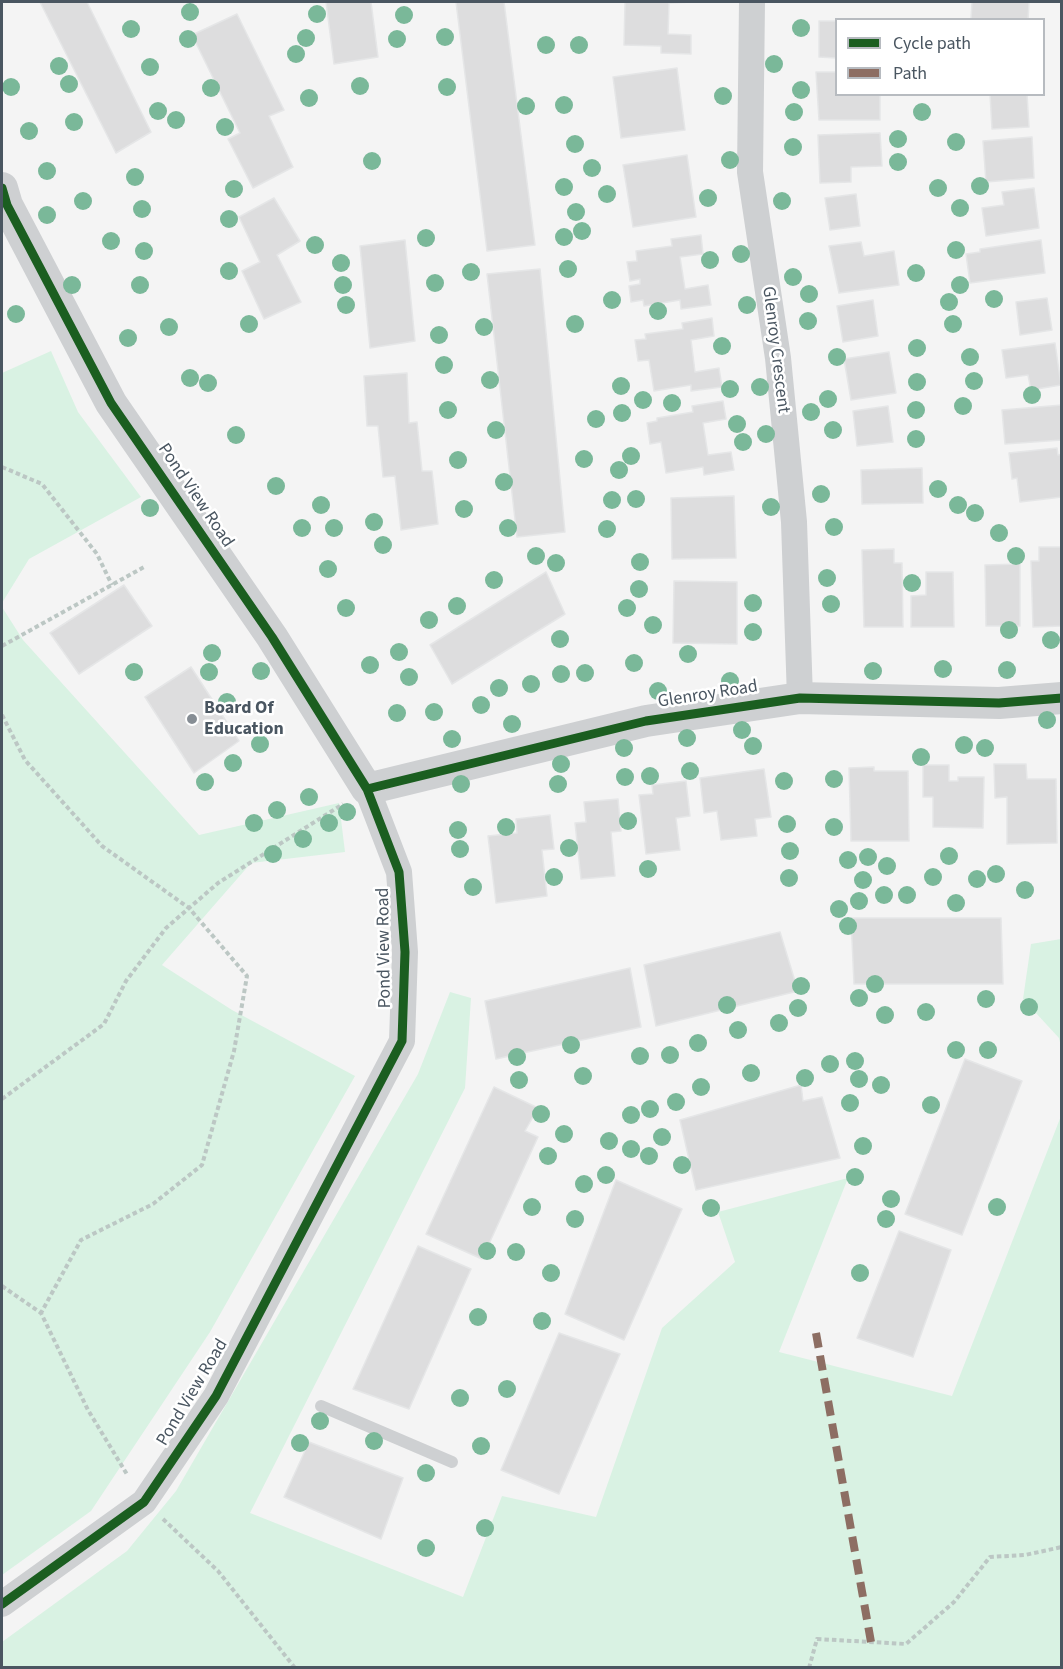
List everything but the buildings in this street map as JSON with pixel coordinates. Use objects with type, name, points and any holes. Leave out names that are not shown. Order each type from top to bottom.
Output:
[{"type":"street","name":"Glenroy Crescent","points":[[752,2],[750,172],[778,358],[793,510],[800,698]]},
{"type":"street","name":"Pond View Road","points":[[2,188],[8,205],[111,403],[272,637],[367,789],[399,872],[405,952],[402,1041],[216,1396],[144,1502],[2,1604]]},
{"type":"street","name":"Glenroy Road","points":[[367,789],[646,721],[800,698],[999,703],[1062,698]]},
{"type":"lane","points":[[321,1406],[452,1462]]},
{"type":"path","points":[[2,467],[42,484],[97,554],[112,585]]},
{"type":"path","points":[[2,646],[144,567]]},
{"type":"path","points":[[2,715],[25,760],[102,846],[189,908],[247,976],[234,1051],[202,1165],[153,1204],[81,1240],[41,1313]]},
{"type":"path","points":[[2,1099],[104,1024],[126,981],[166,928],[218,883],[367,789]]},
{"type":"path","points":[[809,1668],[817,1639],[906,1644],[954,1602],[990,1557],[1025,1555],[1062,1547]]},
{"type":"green space","points":[[51,351],[78,412],[141,497],[29,559],[2,603],[2,373]]},
{"type":"green space","points":[[2,607],[23,640],[199,835],[339,803],[345,852],[251,863],[162,965],[232,1010],[355,1076],[210,1332],[91,1511],[2,1575]]},
{"type":"green space","points":[[1062,939],[1061,1047],[1059,1038],[1023,999],[1031,944]]},
{"type":"green space","points":[[450,992],[471,998],[465,1088],[250,1513],[463,1597],[502,1496],[596,1517],[662,1328],[735,1262],[718,1212],[848,1178],[779,1352],[952,1396],[1061,1116],[1061,1667],[2,1667],[2,1642],[127,1551],[176,1491],[418,1074]]},
{"type":"marked path","points":[[816,1333],[871,1642]]},
{"type":"cycle path","points":[[2,188],[7,205],[111,403],[272,637],[367,789],[399,872],[405,952],[402,1041],[216,1396],[144,1502],[2,1604]]},
{"type":"cycle path","points":[[367,789],[646,721],[800,698],[999,703],[1062,698]]},
{"type":"place","name":"Board Of Education","points":[[192,719]]}]
